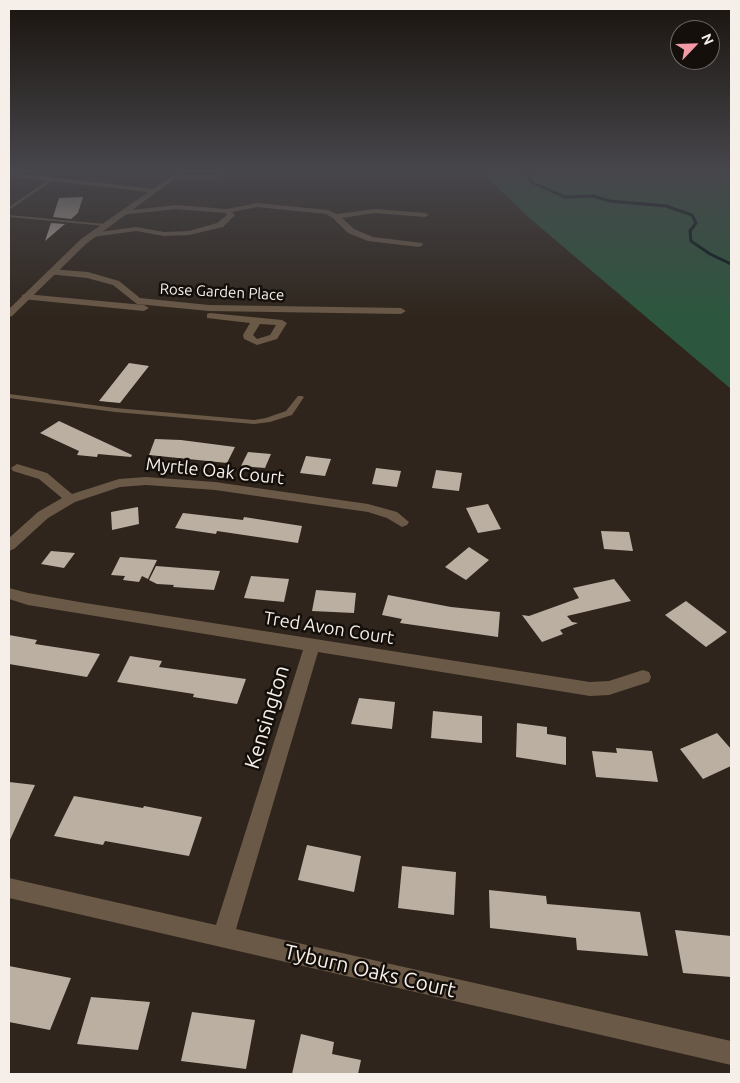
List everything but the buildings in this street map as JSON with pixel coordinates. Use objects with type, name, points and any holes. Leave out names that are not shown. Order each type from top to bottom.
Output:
[{"type":"street","points":[[9,314],[92,234],[111,221]]},
{"type":"street","points":[[92,234],[136,229],[164,234],[203,231],[226,221]]},
{"type":"street","points":[[341,221],[351,231],[371,239],[419,245]]},
{"type":"street","name":"Rose Garden Place","points":[[51,272],[88,275],[104,282],[116,284],[137,301],[210,308],[401,311]]},
{"type":"street","points":[[25,297],[111,304],[257,320]]},
{"type":"street","points":[[18,468],[43,476],[70,499]]},
{"type":"street","name":"Myrtle Oak Court","points":[[9,546],[43,515],[70,499],[119,483],[175,482],[215,486],[368,508],[392,515],[402,522]]},
{"type":"street","name":"Tred Avon Court","points":[[9,593],[28,599],[85,609],[590,689],[609,688],[643,677]]},
{"type":"street","name":"Kensington","points":[[222,937],[312,645]]},
{"type":"street","name":"Tyburn Oaks Court","points":[[9,888],[731,1053]]},
{"type":"lane","points":[[57,221],[105,225]]},
{"type":"lane","points":[[9,396],[115,410],[254,422],[289,413],[300,397]]},
{"type":"green space","points":[[532,221],[731,221],[731,389]]},
{"type":"waterway","points":[[695,221],[696,223],[690,231],[691,241],[710,254],[731,264]]}]
